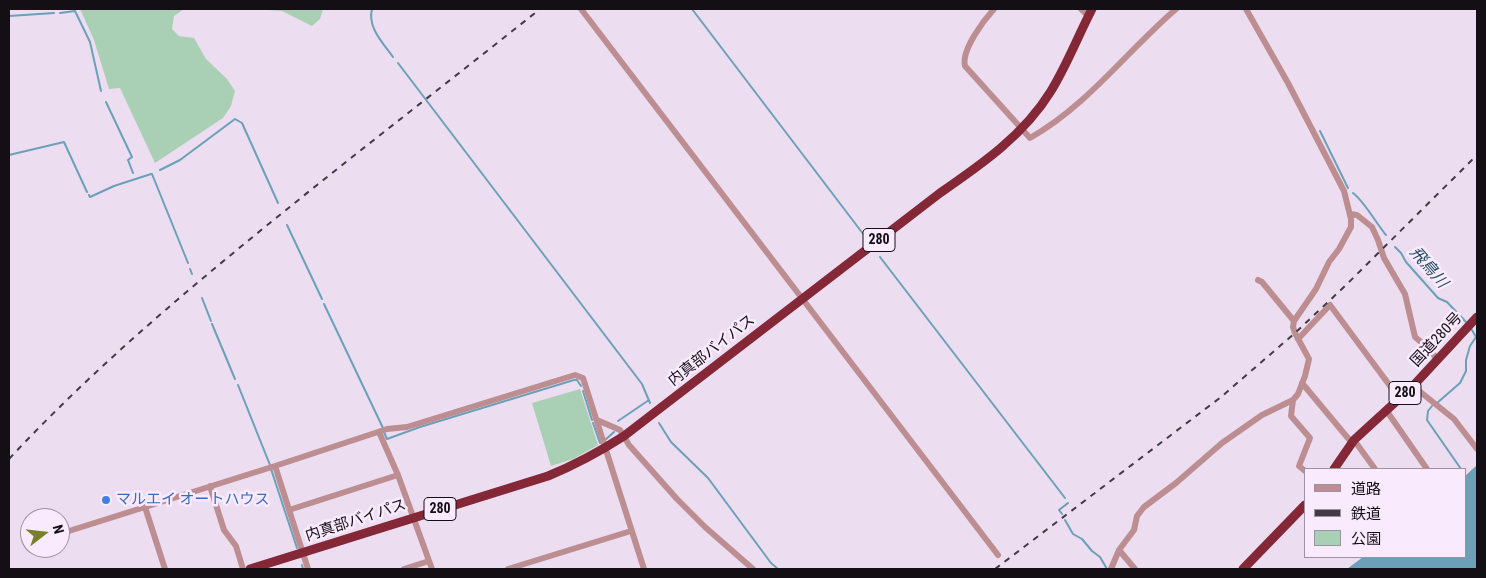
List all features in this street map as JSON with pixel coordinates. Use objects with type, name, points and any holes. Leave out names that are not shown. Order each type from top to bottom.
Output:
[{"type":"highway","name":"内真部バイパス","points":[[250,569],[548,476],[587,459],[624,436],[940,193],[979,166],[1021,129],[1051,91],[1090,13]]},
{"type":"highway","name":"国道280号","points":[[1335,468],[1353,442],[1413,386],[1476,320]]},
{"type":"highway","points":[[1243,569],[1304,506]]},
{"type":"street","points":[[581,9],[998,555]]},
{"type":"street","points":[[994,9],[978,28],[964,62],[1030,138],[1046,129],[1086,96],[1176,9]]},
{"type":"street","points":[[1081,9],[1090,13]]},
{"type":"street","points":[[1246,9],[1288,83],[1340,183],[1350,214],[1351,227],[1339,249],[1329,262],[1316,289],[1294,320],[1293,327],[1309,359],[1302,383],[1293,400],[1291,416],[1310,438],[1300,466],[1304,470]]},
{"type":"street","points":[[1350,214],[1358,215],[1372,227],[1384,258],[1405,294],[1414,337],[1428,347],[1438,360]]},
{"type":"street","points":[[1258,280],[1262,282],[1294,320]]},
{"type":"street","points":[[1298,339],[1330,306],[1399,398]]},
{"type":"street","points":[[70,531],[380,432],[407,427],[575,375],[583,378],[644,569]]},
{"type":"street","points":[[1302,383],[1374,468]]},
{"type":"street","points":[[1413,386],[1454,419],[1477,449]]},
{"type":"street","points":[[1111,569],[1120,550],[1134,530],[1137,516],[1144,507],[1176,483],[1222,443],[1262,415],[1293,400]]},
{"type":"street","points":[[1386,410],[1426,468]]},
{"type":"street","points":[[597,420],[620,430],[646,465],[677,499],[753,569]]},
{"type":"street","points":[[380,432],[398,475],[432,569]]},
{"type":"street","points":[[275,466],[308,569]]},
{"type":"street","points":[[289,510],[398,475]]},
{"type":"street","points":[[210,486],[224,530],[236,546],[243,569]]},
{"type":"street","points":[[145,507],[165,569]]},
{"type":"street","points":[[508,569],[632,531]]},
{"type":"street","points":[[1120,550],[1135,569]]},
{"type":"street","points":[[404,569],[429,561]]},
{"type":"green space","points":[[80,9],[184,9],[174,16],[172,29],[179,36],[194,38],[206,59],[227,79],[235,91],[231,106],[223,118],[155,163],[120,88],[109,89],[94,40]]},
{"type":"green space","points":[[254,9],[323,9],[320,19],[312,26],[282,11]]},
{"type":"green space","points":[[580,389],[598,445],[573,459],[551,466],[532,403]]},
{"type":"water","points":[[1477,465],[1477,569],[1347,569],[1362,558],[1466,558],[1466,475]]},
{"type":"waterway","points":[[372,9],[371,16],[374,28],[393,57]]},
{"type":"waterway","points":[[692,9],[867,239]]},
{"type":"waterway","points":[[60,13],[75,11],[90,42],[101,91]]},
{"type":"waterway","points":[[9,16],[54,13]]},
{"type":"waterway","points":[[398,63],[642,384],[650,403]]},
{"type":"waterway","points":[[106,102],[132,157],[128,160],[133,173]]},
{"type":"waterway","points":[[160,170],[180,160],[235,119],[242,123],[278,203]]},
{"type":"waterway","name":"飛鳥川","points":[[1320,131],[1348,188]]},
{"type":"waterway","points":[[9,155],[64,142],[87,192]]},
{"type":"waterway","points":[[89,195],[90,197],[114,186],[151,174]]},
{"type":"waterway","points":[[152,174],[188,263]]},
{"type":"waterway","name":"飛鳥川","points":[[1353,193],[1366,207],[1386,235]]},
{"type":"waterway","points":[[287,225],[322,299]]},
{"type":"waterway","name":"飛鳥川","points":[[1395,247],[1438,298],[1447,302],[1466,322]]},
{"type":"waterway","points":[[880,257],[1065,498]]},
{"type":"waterway","points":[[190,269],[192,274]]},
{"type":"waterway","points":[[202,298],[211,321]]},
{"type":"waterway","points":[[324,304],[383,428]]},
{"type":"waterway","points":[[212,324],[235,379]]},
{"type":"waterway","name":"飛鳥川","points":[[1437,403],[1460,383],[1466,371],[1466,360],[1470,346],[1476,337],[1472,330]]},
{"type":"waterway","points":[[384,432],[387,439],[420,427],[574,380],[577,380],[581,386]]},
{"type":"waterway","points":[[238,385],[270,465]]},
{"type":"waterway","points":[[583,391],[592,420]]},
{"type":"waterway","points":[[618,421],[649,400]]},
{"type":"waterway","name":"飛鳥川","points":[[1432,406],[1428,411],[1427,420],[1460,468]]},
{"type":"waterway","points":[[593,423],[600,443]]},
{"type":"waterway","points":[[659,423],[671,442],[708,478],[771,563],[778,569]]},
{"type":"waterway","points":[[605,440],[614,432]]},
{"type":"waterway","points":[[271,469],[297,548]]},
{"type":"waterway","points":[[1062,514],[1059,510],[1068,503]]},
{"type":"waterway","points":[[1065,520],[1073,534],[1082,539],[1100,557],[1107,569]]},
{"type":"waterway","points":[[302,565],[303,569]]},
{"type":"railway","points":[[9,459],[82,386],[158,316],[317,185],[540,9]]},
{"type":"railway","points":[[995,569],[1221,397],[1295,333],[1345,286],[1477,155]]},
{"type":"place","name":"マルエイ オートハウス","points":[[106,500]]}]
